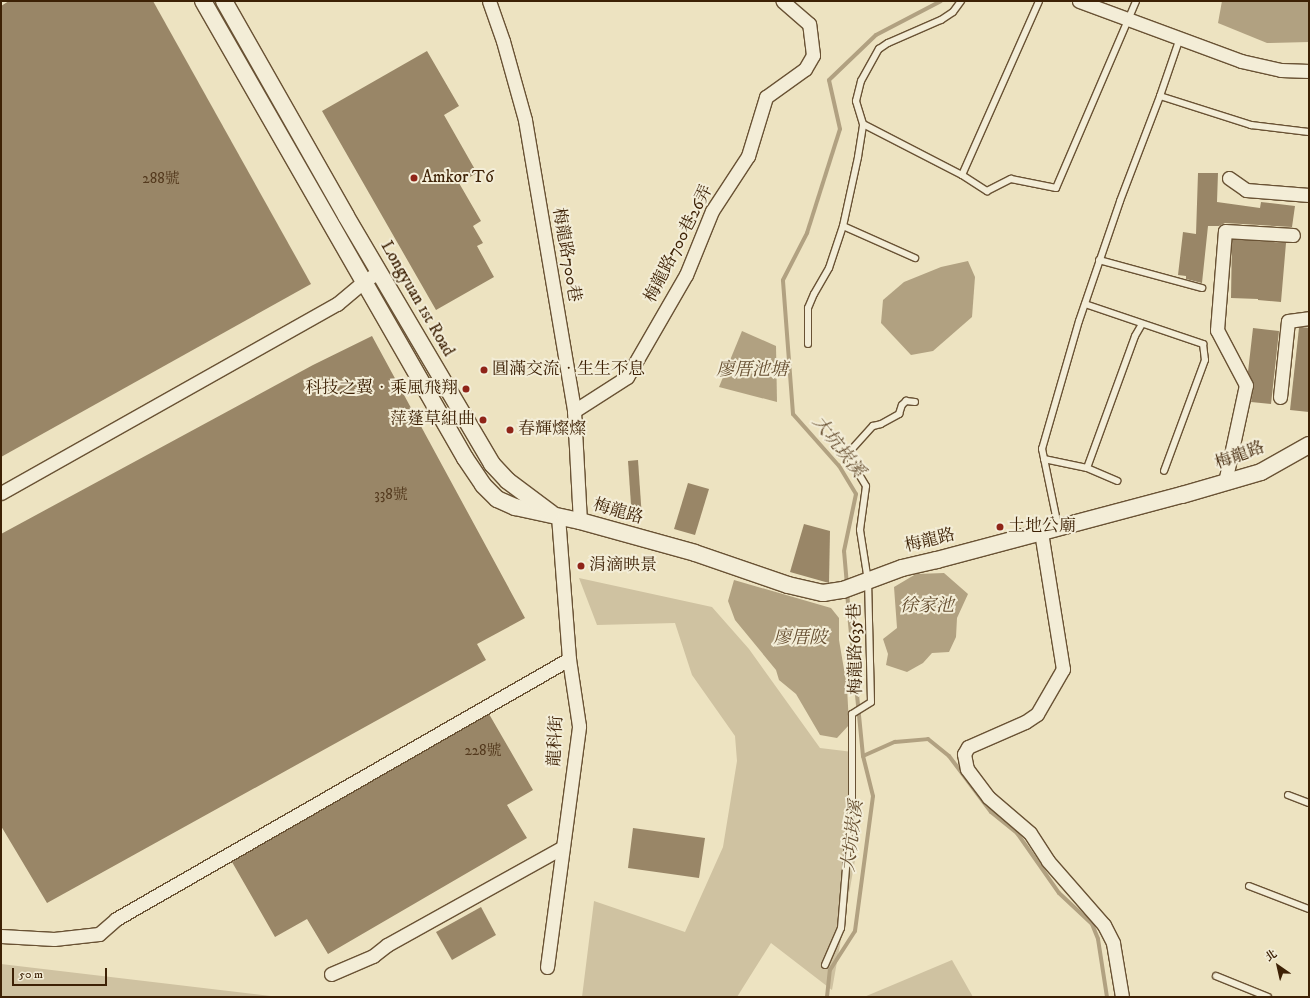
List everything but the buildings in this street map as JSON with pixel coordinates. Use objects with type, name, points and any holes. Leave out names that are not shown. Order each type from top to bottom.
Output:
[{"type":"street","points":[[203,1],[465,458],[483,485],[497,499],[515,507],[558,517]]},
{"type":"street","name":"Longyuan 1st Road","points":[[224,1],[379,272],[492,464],[508,481],[558,517]]},
{"type":"street","name":"梅龍路700巷","points":[[489,1],[503,41],[525,120],[574,411],[580,521]]},
{"type":"street","name":"梅龍路700巷26弄","points":[[574,411],[627,377],[686,275],[712,211],[748,156],[766,97],[805,69],[813,55],[809,24],[783,1]]},
{"type":"street","points":[[1079,1],[1241,61],[1281,70],[1309,71]]},
{"type":"street","points":[[1229,178],[1246,190],[1309,195]]},
{"type":"street","points":[[1225,482],[1246,385],[1217,330],[1225,231],[1293,235]]},
{"type":"street","points":[[1,493],[337,304],[364,281],[379,272]]},
{"type":"street","points":[[1280,397],[1288,321],[1309,318]]},
{"type":"street","name":"梅龍路","points":[[558,517],[580,521],[695,552],[788,585],[823,593],[856,586],[902,568],[1058,528],[1261,472],[1309,445]]},
{"type":"street","name":"龍科街","points":[[548,966],[579,726],[569,659],[558,517]]},
{"type":"street","points":[[1041,532],[1063,669],[1037,714],[1025,722],[968,747],[964,754],[967,769],[988,797],[1030,834],[1048,861],[1104,925],[1113,943],[1122,997]]},
{"type":"street","points":[[1,936],[54,939],[99,934],[116,919],[569,659]]},
{"type":"street","points":[[331,974],[373,956],[387,945],[563,847]]},
{"type":"lane","points":[[808,344],[808,308],[829,268],[843,226],[858,158],[862,124],[856,101],[861,81],[879,49],[888,43],[941,20],[952,12],[961,1]]},
{"type":"lane","points":[[962,175],[1039,1]]},
{"type":"lane","points":[[862,124],[962,175],[987,191],[1011,179],[1056,188],[1136,1]]},
{"type":"lane","points":[[1058,528],[1042,449],[1085,304],[1120,200],[1160,96],[1180,38]]},
{"type":"lane","points":[[1160,96],[1251,125],[1309,132]]},
{"type":"lane","points":[[843,226],[915,258]]},
{"type":"lane","points":[[1100,260],[1202,288]]},
{"type":"lane","points":[[1085,304],[1203,344],[1205,360],[1164,471]]},
{"type":"lane","points":[[1087,468],[1135,336],[1142,324]]},
{"type":"lane","name":"梅龍路635巷","points":[[825,965],[841,928],[852,798],[852,714],[871,702],[856,586],[860,530],[866,486],[851,461],[852,449],[873,426],[881,424],[900,414],[902,405],[906,402],[915,402]]},
{"type":"lane","points":[[1044,459],[1087,468],[1117,481]]},
{"type":"lane","points":[[1288,795],[1309,803]]},
{"type":"lane","points":[[1249,886],[1309,909]]},
{"type":"lane","points":[[1216,976],[1268,997]]},
{"type":"shaded area","points":[[579,578],[712,607],[749,649],[820,748],[853,752],[855,860],[832,990],[771,943],[737,997],[582,997],[594,901],[685,932],[723,847],[737,761],[735,736],[692,675],[675,623],[597,625]]},
{"type":"shaded area","points":[[952,960],[973,997],[864,997]]},
{"type":"shaded area","points":[[1,964],[279,997],[1,997]]},
{"type":"water","points":[[1222,1],[1309,1],[1309,42],[1267,43],[1218,23]]},
{"type":"water","points":[[968,261],[975,277],[972,317],[933,351],[911,355],[881,323],[883,300],[904,282],[941,267]]},
{"type":"water","name":"廖厝池塘","points":[[742,331],[776,346],[777,402],[719,387]]},
{"type":"water","name":"徐家池","points":[[944,573],[968,594],[957,618],[956,637],[949,652],[932,653],[923,663],[907,672],[886,665],[888,654],[883,639],[897,628],[894,587],[916,574]]},
{"type":"water","name":"廖厝陂","points":[[734,580],[831,608],[839,618],[839,640],[847,687],[849,725],[837,738],[820,735],[796,694],[779,680],[776,670],[735,620],[728,601]]},
{"type":"waterway","name":"大坑崁溪","points":[[847,585],[844,551],[856,494],[839,466],[793,414],[783,280],[807,233],[840,129],[829,80],[876,35],[941,1]]},
{"type":"waterway","name":"大坑崁溪","points":[[827,997],[830,970],[855,931],[873,796],[863,756],[847,592]]},
{"type":"waterway","points":[[863,756],[895,742],[928,739],[949,756],[991,812],[1017,833],[1059,893],[1092,924],[1098,939],[1107,997]]},
{"type":"place","name":"Amkor T6","points":[[414,178]]},
{"type":"place","name":"圓滿交流．生生不息","points":[[484,370]]},
{"type":"place","name":"科技之翼．乘風飛翔","points":[[466,389]]},
{"type":"place","name":"萍蓬草組曲","points":[[483,420]]},
{"type":"place","name":"春輝燦燦","points":[[510,430]]},
{"type":"place","name":"土地公廟","points":[[1000,527]]},
{"type":"place","name":"涓滴映景","points":[[581,566]]}]
